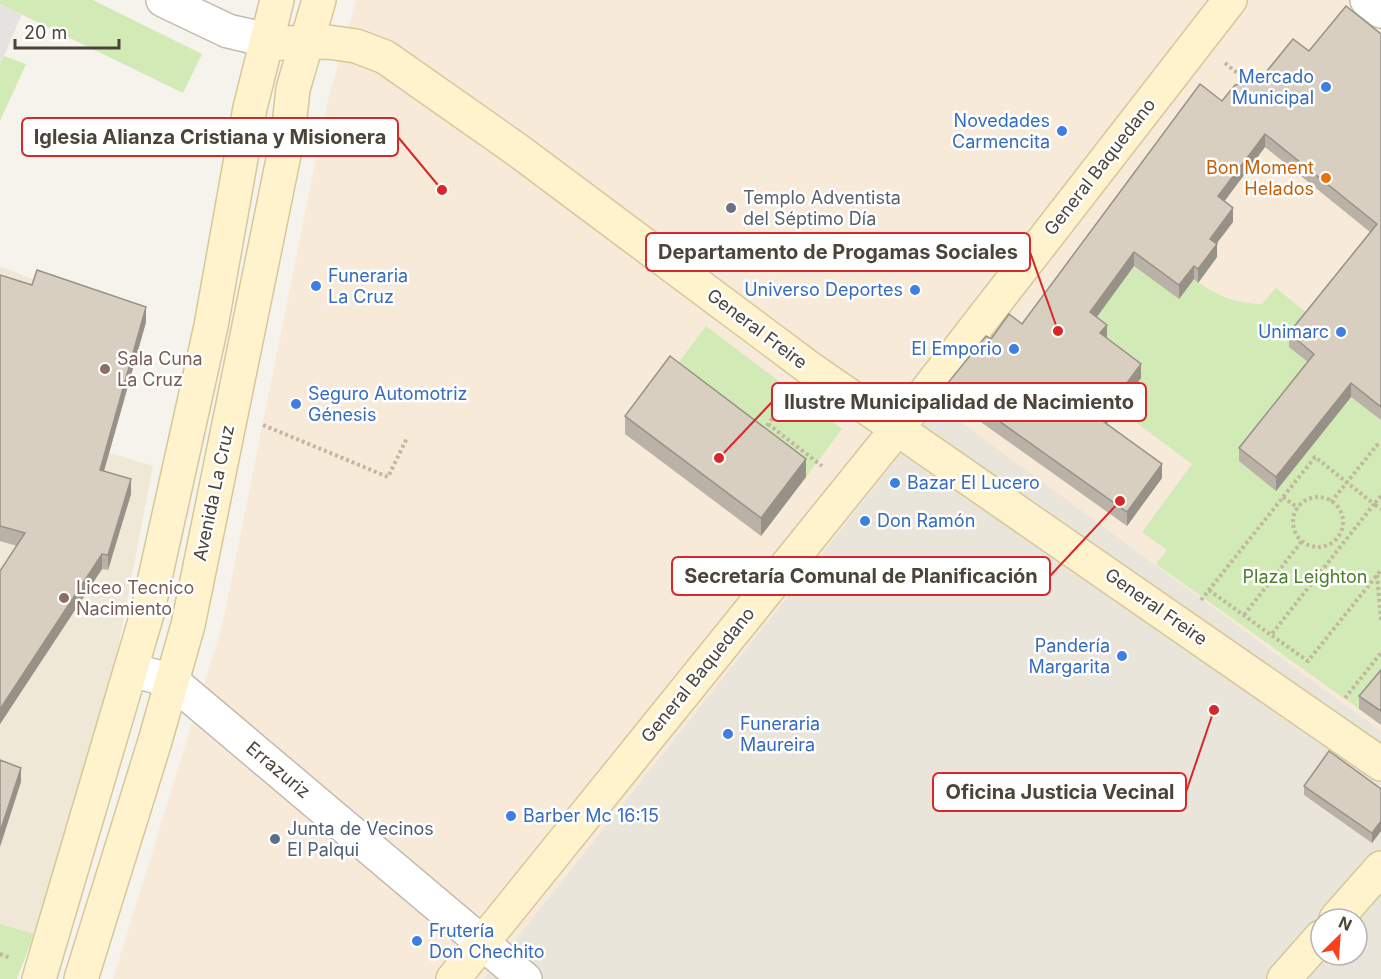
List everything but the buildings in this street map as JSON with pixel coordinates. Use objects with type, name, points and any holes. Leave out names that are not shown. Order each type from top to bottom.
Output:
[{"type":"main road","name":"Avenida La Cruz","points":[[81,979],[188,625],[288,135],[293,89],[277,0]]},
{"type":"main road","name":"Avenida La Cruz","points":[[39,979],[132,669],[182,464],[211,326],[250,108],[283,43],[319,0]]},
{"type":"main road","name":"General Baquedano","points":[[453,979],[897,429],[1230,0]]},
{"type":"main road","name":"General Freire","points":[[283,43],[356,46],[385,57],[516,150],[808,367],[1381,764]]},
{"type":"main road","points":[[1347,907],[1381,868]]},
{"type":"main road","points":[[1284,979],[1309,951]]},
{"type":"street","points":[[163,0],[228,31],[283,43]]},
{"type":"street","points":[[1367,0],[1381,11]]},
{"type":"street","name":"Errazuriz","points":[[132,669],[172,681],[525,979]]},
{"type":"path","points":[[1197,41],[1261,93]]},
{"type":"path","points":[[762,432],[808,367]]},
{"type":"path","points":[[231,412],[388,477],[407,438]]},
{"type":"path","points":[[768,424],[849,487]]},
{"type":"path","points":[[1331,502],[1377,445],[1381,448]]},
{"type":"path","points":[[1182,624],[1315,457],[1381,509]]},
{"type":"path","points":[[1271,634],[1381,496]]},
{"type":"path","points":[[1283,497],[1298,508]]},
{"type":"path","points":[[1312,498],[1324,498],[1331,502],[1341,513],[1343,525],[1336,539],[1330,545],[1318,548],[1302,541],[1292,526],[1298,508],[1312,498]]},
{"type":"path","points":[[1336,539],[1343,544]]},
{"type":"path","points":[[1244,615],[1302,541]]},
{"type":"path","points":[[1209,590],[1308,661],[1381,570]]},
{"type":"path","points":[[1377,575],[1381,620]]},
{"type":"path","points":[[1324,724],[1381,653]]},
{"type":"shaded area","points":[[356,0],[1381,0],[1381,731],[939,406],[484,979],[113,979],[222,626],[327,104]]},
{"type":"shaded area","points":[[0,4],[22,14],[0,65]]},
{"type":"shaded area","name":"Liceo Tecnico Nacimiento","points":[[0,266],[91,303],[55,436],[153,466],[102,731],[34,934],[0,924]]},
{"type":"shaded area","points":[[939,405],[1381,731],[1381,979],[484,979]]},
{"type":"green space","points":[[0,0],[93,0],[202,54],[183,93],[0,4]]},
{"type":"green space","points":[[4,56],[26,64],[0,121],[0,65]]},
{"type":"green space","name":"Plaza Leighton","points":[[1149,246],[1179,298],[1194,279],[1226,298],[1252,303],[1262,304],[1276,288],[1313,318],[1351,396],[1381,420],[1381,683],[1359,709],[1156,564],[1167,550],[1142,532],[1192,464],[1118,409],[1141,378],[1090,326]]},
{"type":"green space","points":[[706,326],[842,429],[806,477],[670,374]]},
{"type":"green space","points":[[0,924],[34,934],[17,979],[0,979]]},
{"type":"place","name":"Mercado Municipal","points":[[1326,87]]},
{"type":"place","name":"Novedades Carmencita","points":[[1062,131]]},
{"type":"place","name":"Bon Moment Helados","points":[[1326,178]]},
{"type":"place","name":"Iglesia Alianza Cristiana y Misionera","points":[[442,190]]},
{"type":"place","name":"Templo Adventista del Séptimo Día","points":[[731,208]]},
{"type":"place","name":"Funeraria La Cruz","points":[[316,286]]},
{"type":"place","name":"Universo Deportes","points":[[915,290]]},
{"type":"place","name":"Departamento de Progamas Sociales","points":[[1058,331]]},
{"type":"place","name":"Unimarc","points":[[1341,332]]},
{"type":"place","name":"El Emporio","points":[[1014,349]]},
{"type":"place","name":"Sala Cuna La Cruz","points":[[105,369]]},
{"type":"place","name":"Seguro Automotriz Génesis","points":[[296,404]]},
{"type":"place","name":"Ilustre Municipalidad de Nacimiento","points":[[719,458]]},
{"type":"place","name":"Bazar El Lucero","points":[[895,483]]},
{"type":"place","name":"Secretaría Comunal de Planificación","points":[[1120,501]]},
{"type":"place","name":"Don Ramón","points":[[865,521]]},
{"type":"place","name":"Liceo Tecnico Nacimiento","points":[[64,598]]},
{"type":"place","name":"Pandería Margarita","points":[[1122,656]]},
{"type":"place","name":"Oficina Justicia Vecinal","points":[[1214,710]]},
{"type":"place","name":"Funeraria Maureira","points":[[728,734]]},
{"type":"place","name":"Barber Mc 16:15","points":[[511,816]]},
{"type":"place","name":"Junta de Vecinos El Palqui","points":[[275,839]]},
{"type":"place","name":"Frutería Don Chechito","points":[[417,941]]}]
